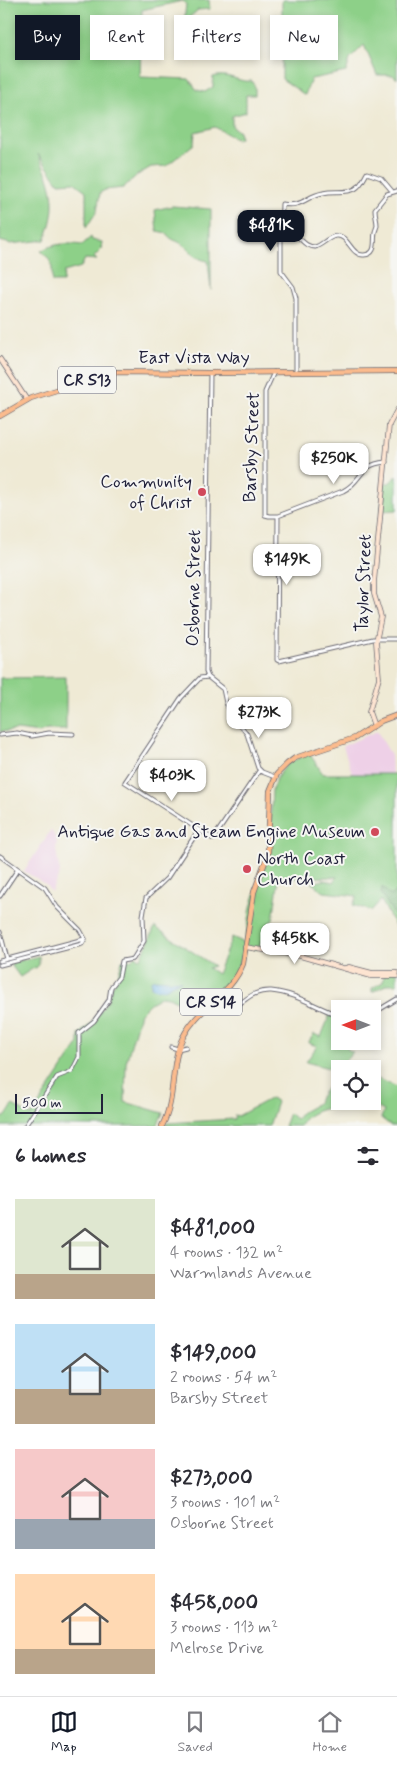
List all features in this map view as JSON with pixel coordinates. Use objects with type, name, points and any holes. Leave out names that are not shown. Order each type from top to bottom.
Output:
[{"type":"main road","points":[[0,359],[27,400]]},
{"type":"main road","name":"East Vista Way","points":[[0,416],[27,400],[114,372],[397,371]]},
{"type":"main road","name":"Taylor Street","points":[[374,726],[369,712],[379,678],[376,640],[381,617],[374,594],[374,582],[389,424],[397,410]]},
{"type":"main road","points":[[275,777],[283,767],[295,758],[355,738],[384,720],[397,715]]},
{"type":"main road","name":"CR S14","points":[[161,1126],[172,1097],[175,1048],[193,1020],[208,1003],[225,992],[236,979],[245,958],[254,892],[268,854],[269,796],[275,777]]},
{"type":"main road","points":[[245,948],[300,956],[372,976],[397,975]]},
{"type":"street","points":[[296,371],[296,296],[293,287],[281,271],[282,204],[295,205],[326,192],[346,192],[355,189],[359,187],[367,173],[381,178],[392,191]]},
{"type":"street","points":[[281,236],[288,233],[295,234],[305,245],[315,247],[338,236],[344,239],[356,252],[366,254],[371,252],[374,246],[374,233],[377,224],[375,209],[383,198],[392,191],[397,190]]},
{"type":"street","name":"Barsby Street","points":[[274,371],[265,392],[264,513],[269,516],[278,516],[277,661],[362,641],[376,640]]},
{"type":"street","name":"Osborne Street","points":[[208,677],[206,672],[210,373]]},
{"type":"street","points":[[278,516],[343,491],[366,468],[373,464],[386,462]]},
{"type":"street","points":[[376,640],[397,640]]},
{"type":"street","points":[[259,771],[213,839],[125,782],[181,698],[200,678],[208,677],[222,689],[230,712],[247,734],[259,771],[275,777]]},
{"type":"street","points":[[0,735],[18,733],[32,736],[49,733],[73,734]]},
{"type":"street","points":[[25,1126],[57,1077],[72,1072],[79,1057],[79,1033],[94,1021],[108,1000],[111,987],[118,976],[122,961],[134,958],[144,941],[143,916],[146,898],[167,878],[198,830]]},
{"type":"street","points":[[0,856],[46,888],[56,907],[80,930],[85,939],[82,944],[0,963]]},
{"type":"street","points":[[0,896],[18,869]]},
{"type":"street","points":[[0,932],[7,961]]},
{"type":"street","points":[[208,1003],[228,1008],[240,1005],[254,994],[270,991],[309,1002],[331,1012]]},
{"type":"street","points":[[381,1009],[397,999]]},
{"type":"street","points":[[175,1048],[186,1047]]},
{"type":"shaded area","points":[[377,731],[391,755],[392,776],[355,782],[343,746]]},
{"type":"shaded area","points":[[51,830],[57,841],[56,850],[60,873],[51,892],[46,885],[24,871]]},
{"type":"green space","points":[[0,0],[209,0],[210,9],[198,10],[192,15],[185,15],[186,4],[182,1],[142,10],[142,15],[90,15],[90,60],[141,60],[140,77],[189,79],[197,90],[205,92],[213,87],[213,77],[223,76],[242,81],[252,81],[255,87],[255,95],[246,95],[246,112],[232,116],[232,126],[239,132],[240,138],[236,139],[215,127],[195,132],[194,144],[166,166],[151,167],[136,176],[123,188],[105,190],[100,193],[97,211],[86,228],[86,191],[74,182],[59,183],[38,154],[48,177],[53,201],[52,216],[45,240],[11,244],[0,241]]},
{"type":"green space","points":[[282,0],[397,0],[397,79],[393,75],[377,75],[364,45],[350,59],[346,72],[311,79],[305,95],[282,79],[282,60],[338,60],[338,15],[282,15]]},
{"type":"green space","points":[[172,206],[211,209],[211,290],[208,261],[197,257],[166,233],[157,231],[155,210]]},
{"type":"green space","points":[[91,237],[92,240],[102,242],[101,250],[94,257],[97,260],[85,259],[81,267],[64,272],[63,282],[52,282],[51,265],[48,258],[41,251],[61,244],[82,245]]},
{"type":"green space","points":[[397,476],[397,510],[381,511],[384,483],[389,483]]},
{"type":"green space","points":[[66,677],[66,730],[47,730],[39,733],[18,730],[0,732],[0,678]]},
{"type":"green space","points":[[309,753],[323,774],[397,774],[397,902],[395,916],[397,917],[397,930],[381,900],[371,911],[353,905],[357,896],[324,892],[312,883],[324,880],[334,882],[337,877],[279,878],[273,920],[269,923],[258,949],[245,948],[230,982],[207,1002],[180,1003],[169,997],[162,996],[150,1003],[140,1013],[126,1063],[125,1102],[163,1113],[157,1126],[0,1126],[0,1119],[6,1116],[13,1105],[31,1116],[79,1043],[79,1034],[92,1023],[108,1000],[122,961],[132,959],[135,956],[141,958],[155,927],[214,966],[208,968],[217,974],[232,937],[245,943],[251,907],[262,872],[269,857],[272,790],[276,779],[287,764]]},
{"type":"green space","points":[[382,887],[391,896],[397,889],[397,917],[381,894]]},
{"type":"green space","points":[[39,956],[39,965],[20,977],[10,963]]},
{"type":"green space","points":[[385,970],[397,970],[397,984],[388,984],[372,992],[372,988],[383,982]]},
{"type":"green space","points":[[331,1014],[331,1050],[349,1050],[353,1052],[346,1060],[331,1060],[331,1069],[306,1062],[317,1046],[308,1043],[314,1034],[321,1037]]},
{"type":"green space","points":[[381,1080],[397,1087],[397,1126],[391,1126],[381,1118],[384,1111],[381,1110]]},
{"type":"green space","points":[[328,1086],[331,1086],[331,1108],[322,1109],[309,1115],[300,1126],[284,1126],[289,1113],[296,1119],[302,1112],[318,1103]]},
{"type":"green space","points":[[271,1098],[277,1102],[269,1126],[165,1126],[167,1123],[234,1119],[235,1115],[238,1116]]},
{"type":"water","points":[[154,979],[181,981],[164,989],[157,989],[151,987],[151,981]]},
{"type":"place","name":"Community of Christ","points":[[202,492]]},
{"type":"place","name":"Antique Gas and Steam Engine Museum","points":[[375,832]]},
{"type":"place","name":"North Coast Church","points":[[247,869]]}]
